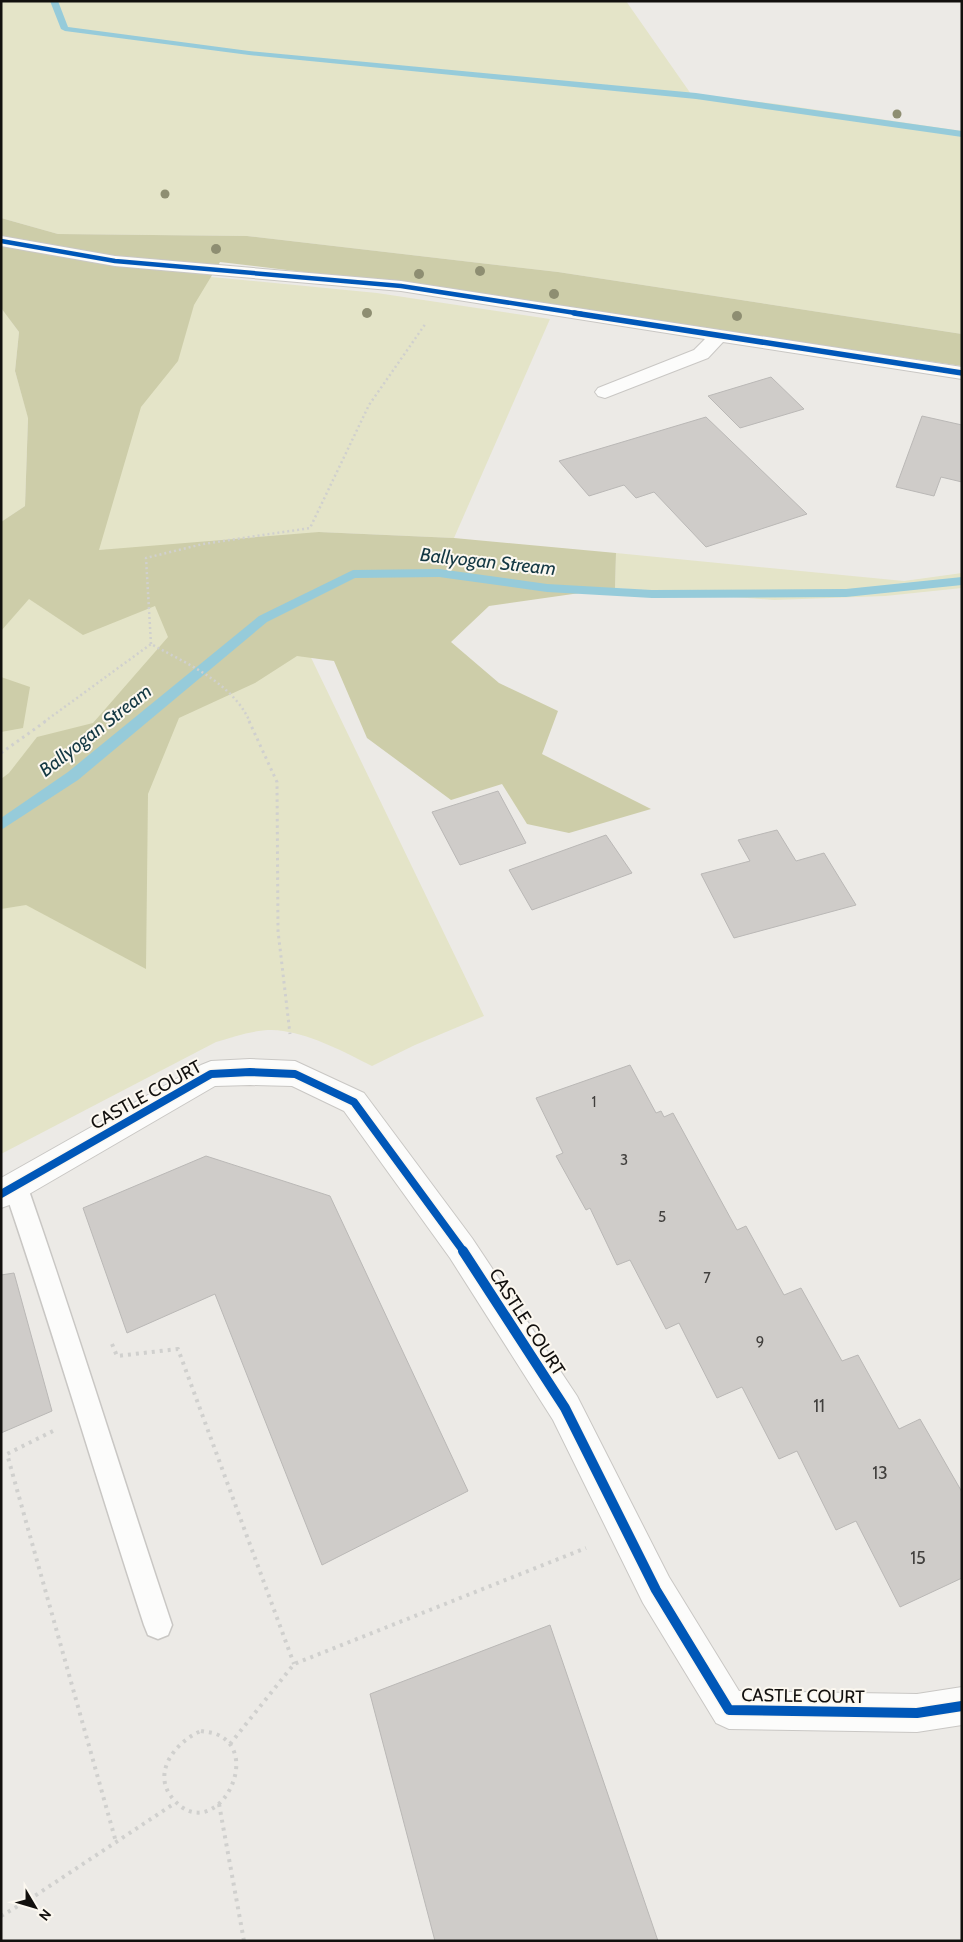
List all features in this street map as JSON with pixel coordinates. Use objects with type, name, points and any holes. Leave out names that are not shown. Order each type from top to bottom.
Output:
[{"type":"street","points":[[1,241],[115,262],[401,286],[962,373]]},
{"type":"street","points":[[605,392],[700,354],[718,336]]},
{"type":"street","name":"CASTLE COURT","points":[[8,1190],[211,1074],[250,1072],[295,1074],[354,1102],[456,1240],[565,1408],[656,1590],[729,1710],[917,1713],[962,1706]]},
{"type":"lane","points":[[8,1190],[46,1274],[158,1625]]},
{"type":"path","points":[[151,644],[146,558],[202,544],[310,528],[368,404],[437,307],[444,292]]},
{"type":"path","points":[[151,644],[216,679],[246,713],[277,782],[278,930],[295,1074]]},
{"type":"path","points":[[1,753],[151,644]]},
{"type":"path","points":[[110,1339],[117,1356],[178,1349],[294,1664]]},
{"type":"path","points":[[60,1427],[7,1454],[116,1842]]},
{"type":"path","points":[[230,1744],[294,1664],[627,1532]]},
{"type":"path","points":[[200,1731],[212,1731],[222,1736],[230,1744],[235,1756],[234,1782],[228,1794],[219,1804],[208,1811],[196,1813],[184,1810],[174,1803],[168,1792],[166,1766],[178,1742],[189,1734],[200,1731]]},
{"type":"path","points":[[1,1916],[30,1899],[174,1803]]},
{"type":"path","points":[[219,1804],[244,1941]]},
{"type":"green space","points":[[1,1],[626,1],[691,94],[777,104],[962,131],[962,334],[558,272],[247,236],[58,234],[1,218]]},
{"type":"green space","points":[[1,218],[58,234],[247,236],[558,272],[962,334],[962,366],[378,281],[220,262],[194,305],[178,361],[141,407],[99,550],[319,532],[454,538],[616,553],[615,588],[489,606],[451,642],[499,683],[558,711],[542,754],[651,809],[569,833],[527,824],[502,784],[451,800],[367,738],[334,661],[297,656],[255,683],[179,718],[148,794],[146,969],[26,905],[1,909],[1,779],[9,773],[37,737],[93,723],[168,637],[155,606],[83,635],[29,599],[1,631],[1,522],[25,506],[28,418],[15,371],[19,332],[1,308]]},
{"type":"green space","points":[[170,273],[377,293],[550,319],[454,538],[319,532],[290,614],[484,1016],[415,1045],[372,1066],[329,1045],[295,1033],[266,1030],[232,1037],[216,1042],[1,1154],[1,616]]},
{"type":"green space","points":[[1,308],[19,332],[15,371],[28,417],[25,506],[1,522]]},
{"type":"green space","points":[[616,553],[904,581],[962,573],[962,588],[885,596],[774,600],[615,588]]},
{"type":"green space","points":[[1,677],[30,687],[23,728],[1,732]]},
{"type":"building","points":[[771,377],[804,409],[740,428],[708,396]]},
{"type":"building","points":[[922,416],[962,425],[962,482],[941,477],[934,496],[896,487]]},
{"type":"building","points":[[706,417],[807,514],[706,547],[654,492],[636,498],[624,485],[589,496],[559,461]]},
{"type":"building","points":[[498,791],[526,843],[460,865],[432,812]]},
{"type":"building","points":[[777,830],[796,861],[824,853],[856,905],[734,938],[701,874],[750,861],[738,840]]},
{"type":"building","points":[[606,835],[632,873],[532,910],[509,870]]},
{"type":"building","points":[[630,1065],[656,1113],[661,1111],[664,1117],[673,1113],[737,1230],[746,1226],[784,1295],[801,1288],[842,1361],[858,1355],[899,1429],[920,1419],[962,1492],[962,1578],[900,1607],[856,1521],[836,1530],[797,1451],[779,1459],[742,1387],[717,1398],[679,1323],[666,1329],[630,1260],[617,1265],[590,1208],[586,1210],[556,1156],[563,1153],[536,1098]]},
{"type":"building","points":[[206,1156],[330,1196],[468,1491],[322,1565],[215,1294],[127,1333],[83,1208]]},
{"type":"building","points":[[14,1273],[52,1411],[1,1433],[1,1275]]},
{"type":"building","points":[[550,1625],[658,1941],[435,1941],[370,1694]]},
{"type":"waterway","points":[[54,1],[65,29],[249,53],[696,96],[962,134]]},
{"type":"waterway","name":"Ballyogan Stream","points":[[1,825],[73,776],[263,619],[353,574],[439,573],[547,588],[652,594],[846,593],[962,581]]},
{"type":"cycle path","points":[[1,241],[115,261],[401,286],[962,373]]},
{"type":"cycle path","points":[[1,1194],[211,1074],[250,1072],[295,1074],[354,1102],[461,1248],[565,1408],[656,1590],[729,1710],[917,1713],[962,1706]]}]
